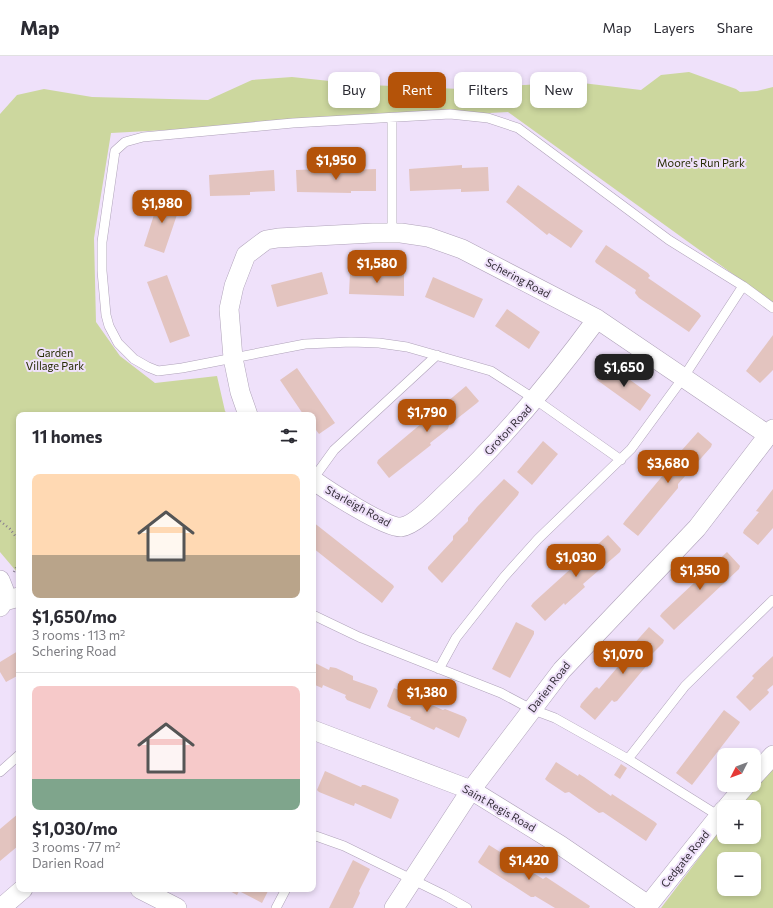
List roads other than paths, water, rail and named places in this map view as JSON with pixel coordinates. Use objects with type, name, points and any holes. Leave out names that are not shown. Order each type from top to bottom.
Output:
[{"type":"street","name":"Schering Road","points":[[233,358],[229,309],[234,286],[242,262],[246,255],[266,240],[301,236],[392,233],[428,237],[462,249],[597,319],[683,378],[771,432]]},
{"type":"street","name":"Groton Road","points":[[404,526],[428,511],[466,475],[536,400],[597,319]]},
{"type":"street","points":[[233,358],[240,392],[247,412]]},
{"type":"street","name":"Darien Road","points":[[394,908],[471,790],[531,709],[562,670],[588,641],[643,586],[697,528],[771,432]]},
{"type":"street","name":"Starleigh Road","points":[[316,485],[393,526],[404,526]]},
{"type":"street","points":[[0,580],[8,602]]},
{"type":"street","name":"Saint Regis Road","points":[[316,731],[471,790],[560,845],[647,906]]},
{"type":"street","points":[[761,768],[773,755]]},
{"type":"street","name":"Cedgate Road","points":[[733,800],[740,792]]},
{"type":"street","name":"Cedgate Road","points":[[647,906],[717,818]]},
{"type":"street","points":[[1,908],[20,892]]},
{"type":"street","points":[[146,892],[177,908]]},
{"type":"lane","points":[[621,460],[536,400],[491,371],[436,355],[386,344],[351,342],[305,344],[182,368],[158,371],[134,359],[118,343],[109,326],[104,296],[102,242],[115,151],[125,142],[143,137],[293,124],[450,114],[488,118],[518,128],[669,240],[743,286],[773,308]]},
{"type":"lane","points":[[392,118],[392,233]]},
{"type":"lane","points":[[439,669],[456,638],[504,577],[538,539],[621,460],[639,438],[683,378],[743,286]]},
{"type":"lane","points":[[316,482],[334,450],[436,355]]},
{"type":"lane","points":[[628,759],[685,686],[773,600]]},
{"type":"lane","points":[[316,616],[359,637],[501,693],[531,709],[555,718],[717,808]]},
{"type":"lane","points":[[0,772],[16,758]]},
{"type":"lane","points":[[316,836],[344,846],[444,895],[467,908]]},
{"type":"lane","points":[[276,908],[284,892]]},
{"type":"park label","name":"Moore's Run Park","points":[[701,163]]},
{"type":"park label","name":"Garden Village Park","points":[[55,359]]}]
